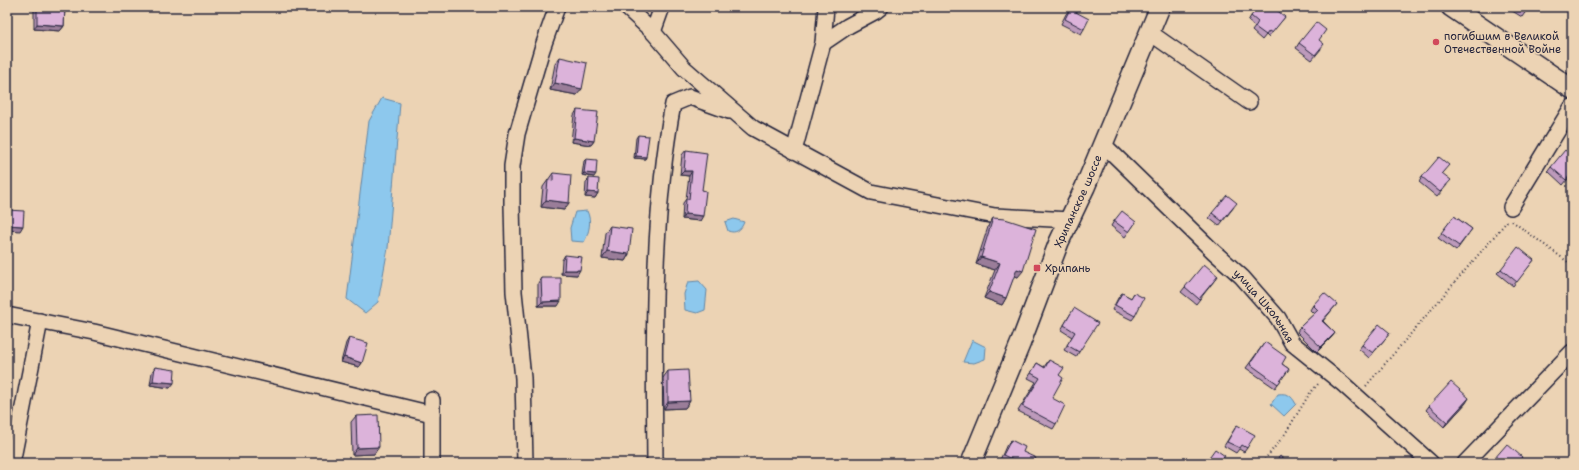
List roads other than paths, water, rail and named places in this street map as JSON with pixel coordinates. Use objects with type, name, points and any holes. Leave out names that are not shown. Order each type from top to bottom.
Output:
[{"type":"main road","name":"Хрипанское шоссе","points":[[971,463],[1021,342],[1059,242],[1070,220],[1160,7]]},
{"type":"main road","points":[[1451,7],[1572,89]]},
{"type":"street","points":[[525,463],[523,378],[514,292],[512,166],[517,134],[542,49],[557,7]]},
{"type":"street","points":[[626,7],[653,32],[684,68],[753,128],[871,192],[995,216],[1070,220]]},
{"type":"street","points":[[653,32],[662,7]]},
{"type":"street","points":[[794,151],[822,43],[826,7]]},
{"type":"street","points":[[822,43],[848,26],[876,12],[881,7]]},
{"type":"street","points":[[1149,32],[1249,102]]},
{"type":"street","points":[[655,463],[654,330],[657,237],[666,143],[673,104],[690,97],[737,114]]},
{"type":"street","points":[[1510,213],[1572,107]]},
{"type":"street","name":"улица Школьная","points":[[1102,143],[1214,252],[1242,277],[1278,318],[1292,343],[1343,384],[1431,463]]},
{"type":"street","points":[[7,315],[101,334],[432,407],[432,463]]},
{"type":"street","points":[[12,463],[40,321]]},
{"type":"street","points":[[1465,463],[1572,352]]},
{"type":"water","points":[[382,98],[400,103],[388,248],[378,302],[365,313],[347,299],[369,121]]},
{"type":"water","points":[[587,211],[589,215],[589,227],[584,242],[571,241],[570,228],[575,212]]},
{"type":"water","points":[[734,219],[744,222],[743,225],[736,232],[728,231],[725,222]]},
{"type":"water","points":[[699,281],[707,290],[705,310],[697,313],[685,310],[684,294],[688,282]]},
{"type":"water","points":[[972,340],[986,347],[985,359],[974,363],[963,362]]},
{"type":"water","points":[[1278,394],[1289,395],[1296,404],[1284,416],[1271,404]]},
{"type":"place","name":"погибшим в Великой Отечественной Войне","points":[[1436,42]]},
{"type":"place","name":"Хрипань","points":[[1037,268]]}]
